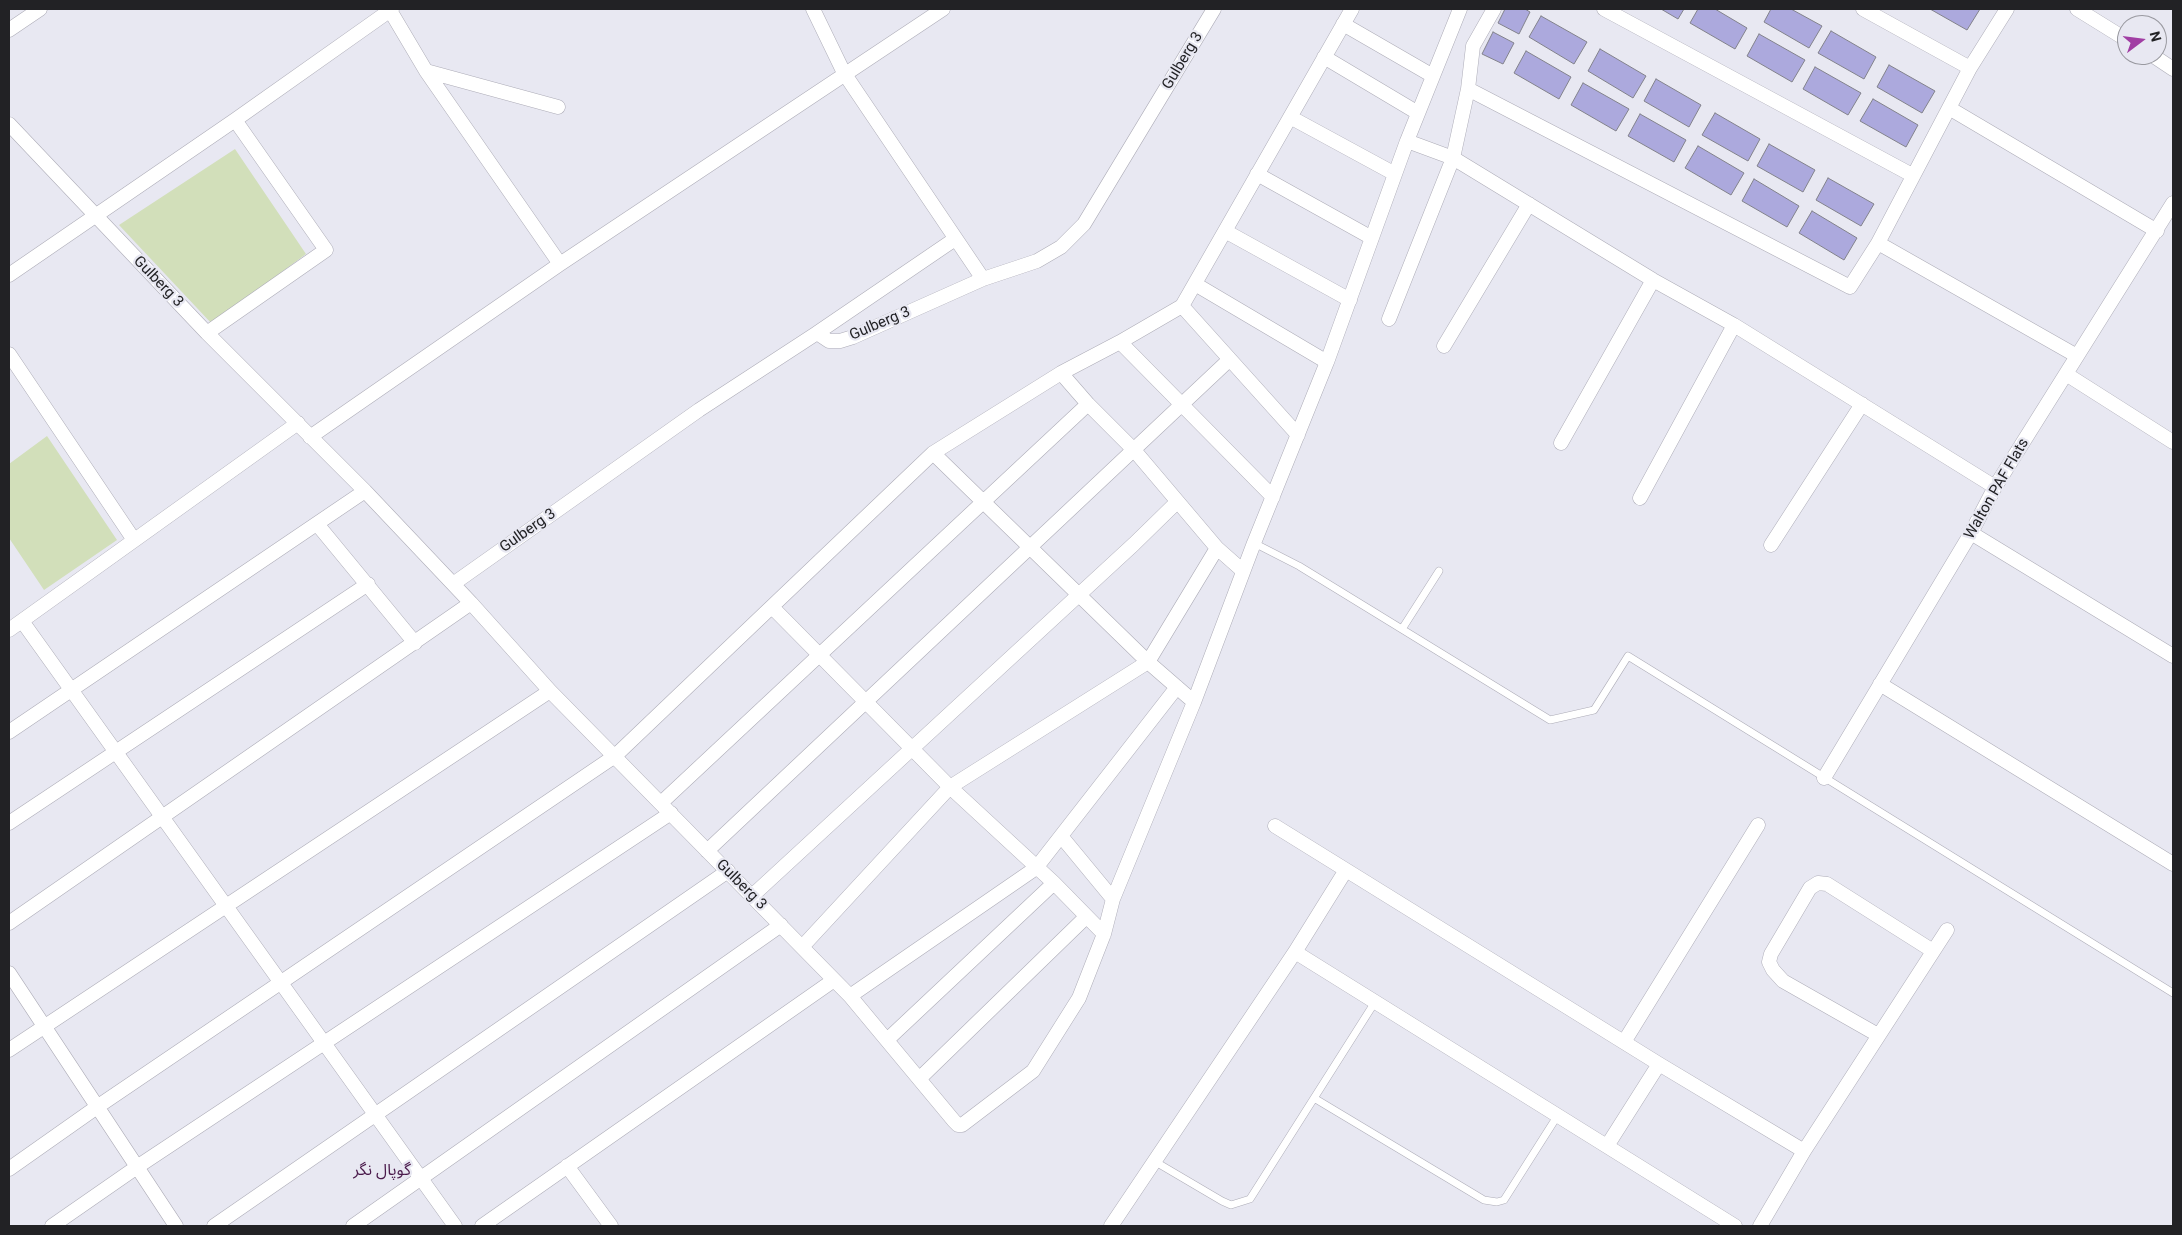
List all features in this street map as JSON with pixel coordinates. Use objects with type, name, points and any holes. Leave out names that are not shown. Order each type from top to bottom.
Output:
[{"type":"street","points":[[9,30],[40,9]]},
{"type":"street","points":[[813,9],[844,73],[983,279]]},
{"type":"street","points":[[310,437],[560,264],[844,73],[943,9]]},
{"type":"street","name":"Gulberg 3","points":[[453,584],[699,410],[817,333],[829,341],[840,341],[853,337],[983,279],[1037,261],[1061,247],[1084,224],[1214,9]]},
{"type":"street","points":[[9,1169],[97,1107],[615,756],[933,453],[1061,373],[1182,306],[1352,9]]},
{"type":"street","points":[[1389,319],[1453,158],[1468,89],[1474,46],[1494,9]]},
{"type":"street","points":[[1604,9],[1912,175]]},
{"type":"street","points":[[1863,9],[1970,68]]},
{"type":"street","points":[[1468,89],[1850,287],[1878,243],[1912,175],[1970,68],[2007,9]]},
{"type":"street","points":[[2077,9],[2117,34]]},
{"type":"street","points":[[9,275],[391,10],[426,71],[560,264]]},
{"type":"street","points":[[772,607],[950,787],[1054,883],[1104,934],[1113,899],[1194,702],[1243,571],[1327,362],[1407,141],[1433,76],[1455,11]]},
{"type":"street","points":[[1343,24],[1433,76]]},
{"type":"street","points":[[1324,58],[1418,113]]},
{"type":"street","points":[[426,71],[558,107]]},
{"type":"street","points":[[1948,108],[2164,227]]},
{"type":"street","points":[[1290,117],[1395,174]]},
{"type":"street","points":[[207,333],[326,250],[235,120]]},
{"type":"street","name":"Gulberg 3","points":[[9,124],[207,333],[365,491],[550,690],[850,996],[954,1121],[962,1125],[1033,1071],[1079,998],[1104,934]]},
{"type":"street","points":[[1407,141],[1453,158],[1653,280],[1734,325],[1995,487]]},
{"type":"street","points":[[1258,174],[1372,238]]},
{"type":"street","name":"Walton PAF Flats","points":[[1824,778],[1971,533],[1995,487],[2077,356],[2164,227],[2173,203]]},
{"type":"street","points":[[1444,346],[1529,204]]},
{"type":"street","points":[[1225,231],[1350,300]]},
{"type":"street","points":[[817,333],[955,238]]},
{"type":"street","points":[[1878,243],[2077,356]]},
{"type":"street","points":[[1561,443],[1653,280]]},
{"type":"street","points":[[1195,284],[1327,362]]},
{"type":"street","points":[[1182,306],[1298,436]]},
{"type":"street","points":[[1640,498],[1734,325]]},
{"type":"street","points":[[1120,342],[1273,497]]},
{"type":"street","points":[[9,354],[134,540]]},
{"type":"street","points":[[708,851],[1229,360]]},
{"type":"street","points":[[1061,373],[1088,404],[1134,450],[1217,548],[1243,571]]},
{"type":"street","points":[[2066,374],[2173,442]]},
{"type":"street","points":[[52,1226],[137,1167],[324,1043],[666,808],[820,655],[1088,404]]},
{"type":"street","points":[[1771,544],[1862,404]]},
{"type":"street","points":[[9,630],[298,423]]},
{"type":"street","points":[[933,453],[1148,662],[1194,702]]},
{"type":"street","points":[[9,732],[365,491]]},
{"type":"street","points":[[752,896],[1178,502]]},
{"type":"street","points":[[318,524],[415,643]]},
{"type":"street","points":[[1971,533],[2173,656]]},
{"type":"street","points":[[802,947],[950,787],[1148,662],[1217,548]]},
{"type":"street","points":[[9,823],[368,584]]},
{"type":"street","points":[[9,924],[471,603]]},
{"type":"street","points":[[22,621],[455,1226]]},
{"type":"street","points":[[1880,684],[2173,864]]},
{"type":"street","points":[[850,996],[1036,868],[1177,687]]},
{"type":"street","points":[[9,1050],[550,690]]},
{"type":"street","points":[[1624,1042],[1758,825]]},
{"type":"street","points":[[1275,826],[1659,1064],[1804,1151]]},
{"type":"street","points":[[1060,836],[1113,899]]},
{"type":"street","points":[[1111,1226],[1295,952],[1346,870]]},
{"type":"street","points":[[214,1226],[728,871]]},
{"type":"street","points":[[887,1040],[1054,883]]},
{"type":"street","points":[[1878,1036],[1783,982],[1769,962],[1771,954],[1810,888],[1818,883],[1827,884],[1933,952]]},
{"type":"street","points":[[919,1079],[1086,917]]},
{"type":"street","points":[[353,1226],[781,925]]},
{"type":"street","points":[[1760,1226],[1804,1151],[1947,930]]},
{"type":"street","points":[[1295,952],[1735,1226]]},
{"type":"street","points":[[9,972],[176,1226]]},
{"type":"street","points":[[482,1226],[834,980]]},
{"type":"street","points":[[1607,1146],[1659,1064]]},
{"type":"street","points":[[567,1166],[612,1226]]},
{"type":"lane","points":[[1254,543],[1299,566],[1550,720],[1594,710],[1628,656],[2173,993]]},
{"type":"lane","points":[[1402,629],[1439,571]]},
{"type":"lane","points":[[1154,1161],[1222,1201],[1231,1204],[1250,1199],[1375,1002]]},
{"type":"lane","points":[[1314,1098],[1484,1200],[1496,1202],[1504,1200],[1558,1116]]},
{"type":"green space","points":[[235,149],[306,254],[212,324],[119,225]]},
{"type":"green space","points":[[47,436],[117,540],[44,590],[9,538],[9,464]]},
{"type":"building","points":[[1505,9],[1525,9],[1530,12],[1519,34],[1498,23]]},
{"type":"building","points":[[1661,9],[1684,9],[1678,19]]},
{"type":"building","points":[[1698,9],[1715,9],[1747,28],[1735,49],[1690,23]]},
{"type":"building","points":[[1771,9],[1791,9],[1822,26],[1809,48],[1764,22]]},
{"type":"building","points":[[1930,9],[1980,9],[1967,30]]},
{"type":"building","points":[[1541,16],[1587,42],[1574,64],[1529,37]]},
{"type":"building","points":[[1831,31],[1876,57],[1864,79],[1818,53]]},
{"type":"building","points":[[1493,32],[1514,43],[1503,64],[1482,54]]},
{"type":"building","points":[[1759,34],[1805,60],[1792,82],[1747,56]]},
{"type":"building","points":[[1600,49],[1646,76],[1633,98],[1588,71]]},
{"type":"building","points":[[1526,51],[1571,77],[1559,99],[1514,73]]},
{"type":"building","points":[[1889,65],[1935,91],[1922,113],[1877,87]]},
{"type":"building","points":[[1815,67],[1861,93],[1848,115],[1803,89]]},
{"type":"building","points":[[1656,79],[1701,105],[1689,127],[1644,101]]},
{"type":"building","points":[[1583,83],[1629,109],[1616,131],[1571,105]]},
{"type":"building","points":[[1873,99],[1918,125],[1906,147],[1860,121]]},
{"type":"building","points":[[1715,113],[1760,139],[1748,161],[1702,135]]},
{"type":"building","points":[[1640,114],[1686,140],[1674,162],[1628,136]]},
{"type":"building","points":[[1769,144],[1815,170],[1803,192],[1757,166]]},
{"type":"building","points":[[1698,146],[1744,173],[1731,195],[1685,168]]},
{"type":"building","points":[[1828,178],[1874,204],[1861,226],[1816,200]]},
{"type":"building","points":[[1754,179],[1799,206],[1787,227],[1742,201]]},
{"type":"building","points":[[1812,211],[1857,238],[1844,260],[1799,233]]},
{"type":"district","name":"گوپال نگر","points":[[382,1171]]}]
